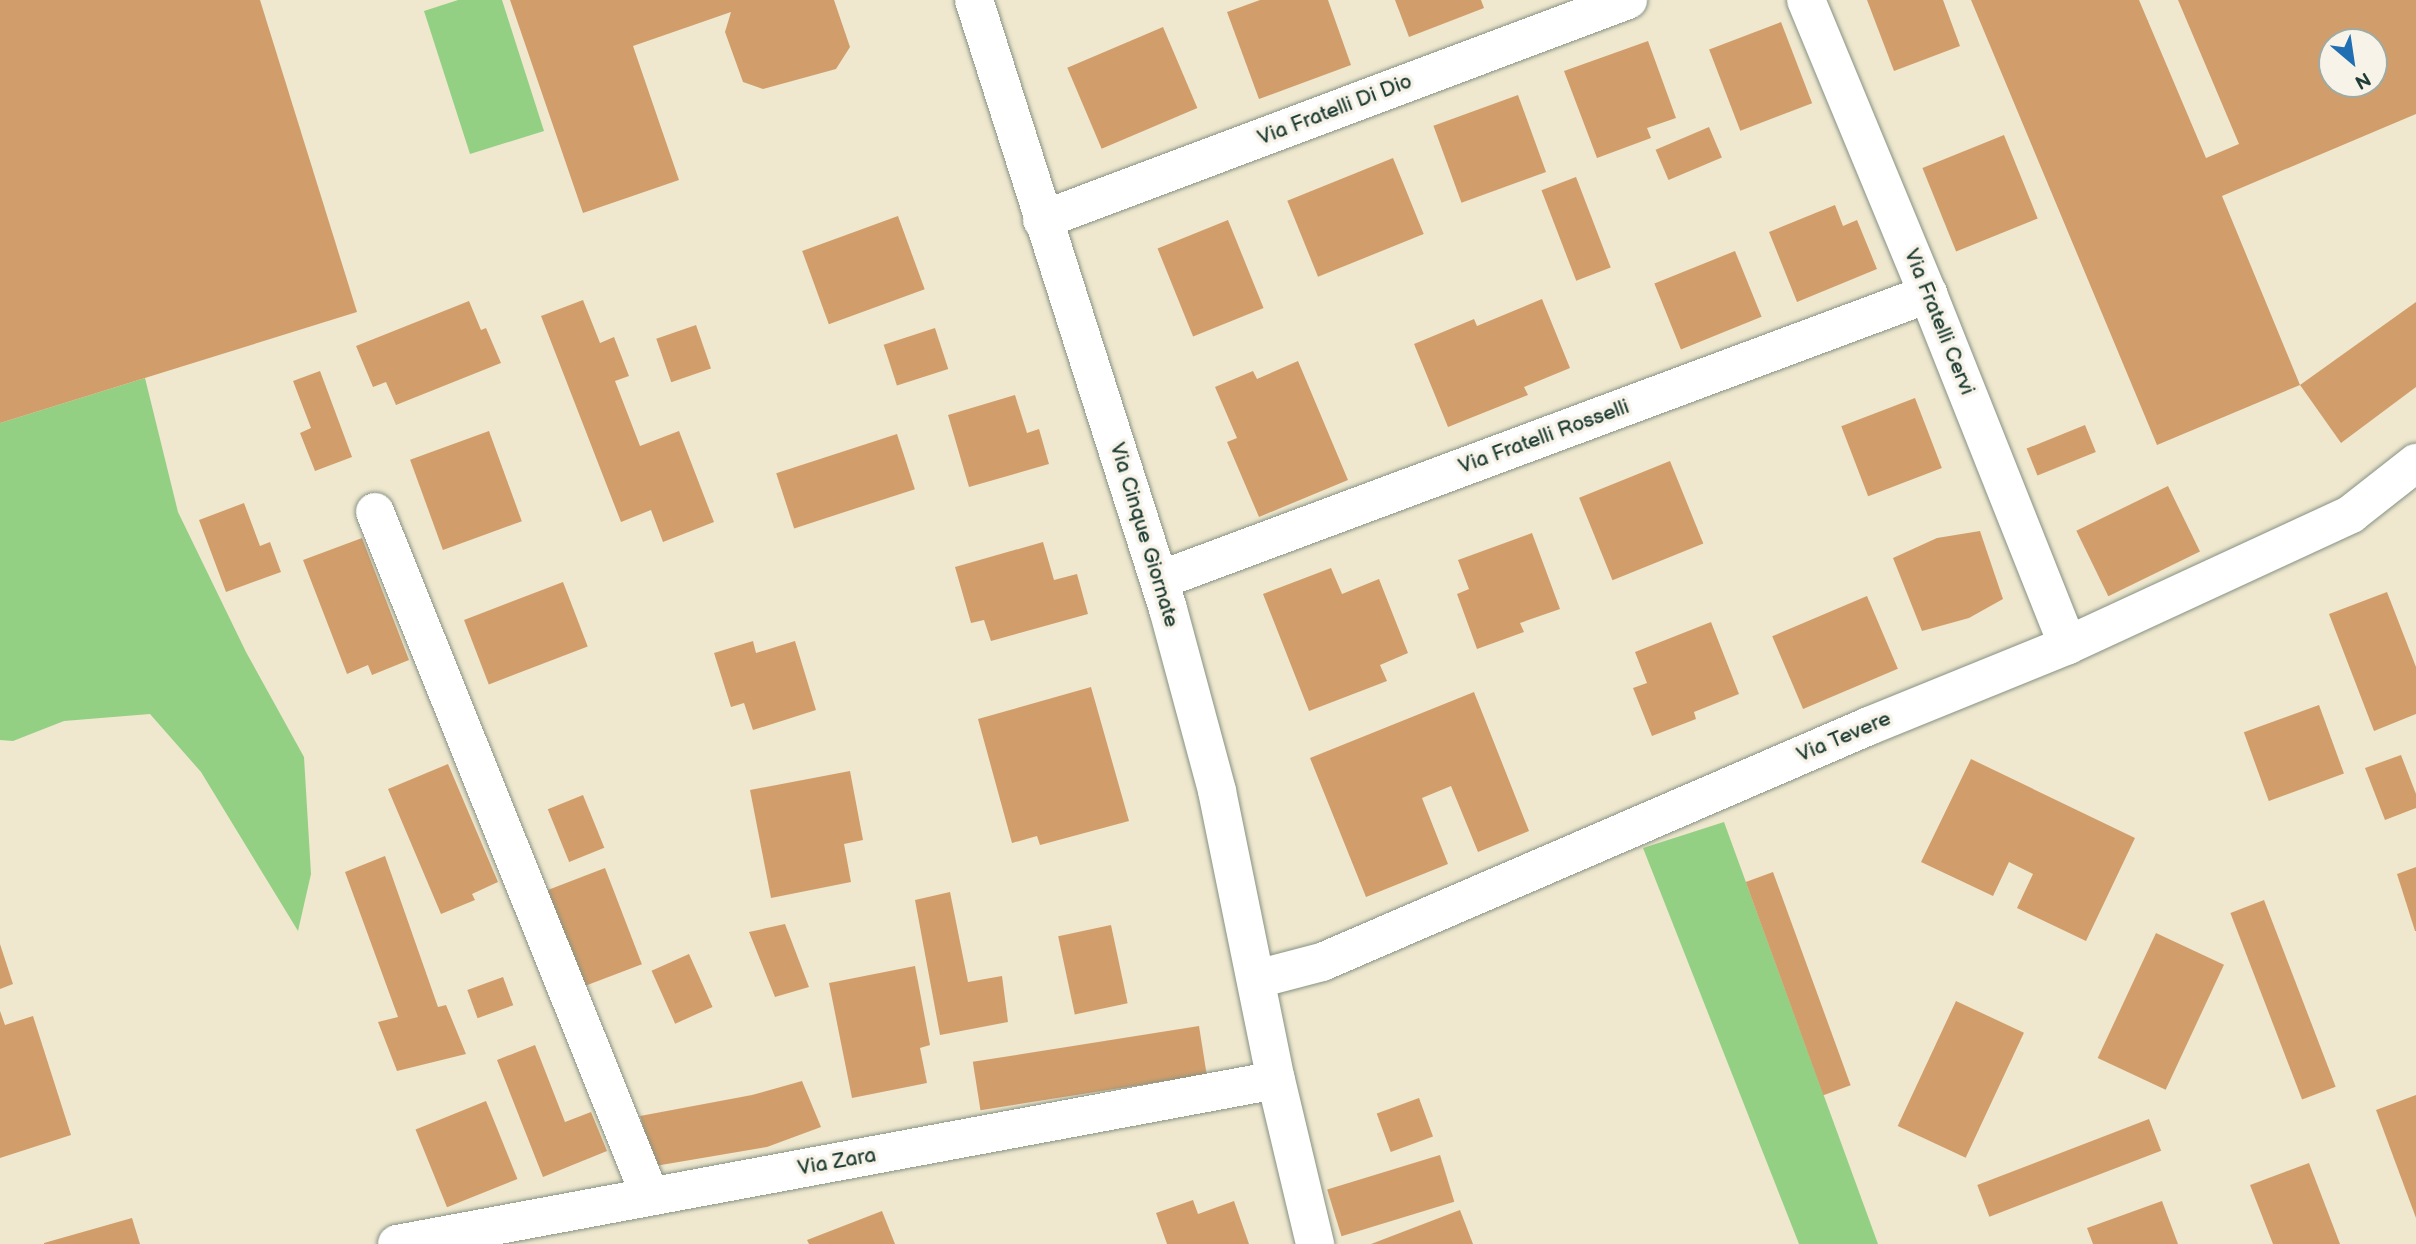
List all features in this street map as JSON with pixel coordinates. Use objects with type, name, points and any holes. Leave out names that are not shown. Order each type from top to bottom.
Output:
[{"type":"street","name":"Via Cinque Giornate","points":[[974,0],[1042,220],[1160,580],[1217,791],[1276,1080],[1315,1244]]},
{"type":"street","name":"Via Fratelli Di Dio","points":[[1042,220],[1628,0]]},
{"type":"street","name":"Via Fratelli Cervi","points":[[1806,0],[1928,294],[2068,645]]},
{"type":"street","name":"Via Fratelli Rosselli","points":[[1160,580],[1928,294]]},
{"type":"street","name":"Via Tevere","points":[[1257,979],[1322,962],[1869,726],[2068,645],[2351,514],[2416,463]]},
{"type":"street","points":[[375,512],[650,1196]]},
{"type":"street","name":"Via Zara","points":[[397,1244],[1276,1080]]},
{"type":"green space","points":[[458,0],[502,0],[544,131],[470,154],[424,11]]},
{"type":"green space","points":[[145,378],[178,512],[246,652],[304,757],[311,874],[298,931],[201,772],[150,714],[64,721],[13,741],[0,740],[0,423]]},
{"type":"green space","points":[[1724,822],[1878,1244],[1799,1244],[1643,848]]},
{"type":"building","points":[[0,0],[260,0],[357,312],[0,423]]},
{"type":"building","points":[[510,0],[834,0],[850,47],[836,69],[763,89],[743,82],[725,32],[731,12],[633,46],[679,180],[583,213]]},
{"type":"building","points":[[1260,0],[1328,0],[1351,65],[1259,99],[1227,12]]},
{"type":"building","points":[[1395,0],[1481,0],[1484,8],[1409,37]]},
{"type":"building","points":[[1867,0],[1943,0],[1960,46],[1894,71]]},
{"type":"building","points":[[1971,0],[2139,0],[2206,158],[2239,144],[2178,0],[2416,0],[2416,114],[2222,196],[2300,385],[2157,445]]},
{"type":"building","points":[[1781,22],[1812,103],[1740,131],[1709,50]]},
{"type":"building","points":[[1163,27],[1197,108],[1102,149],[1067,68]]},
{"type":"building","points":[[1648,41],[1676,118],[1647,128],[1651,138],[1597,158],[1564,71]]},
{"type":"building","points":[[1518,95],[1546,172],[1461,203],[1433,126]]},
{"type":"building","points":[[1709,127],[1722,157],[1669,180],[1656,150]]},
{"type":"building","points":[[2004,135],[2038,218],[1956,251],[1922,168]]},
{"type":"building","points":[[1393,158],[1424,234],[1318,277],[1287,201]]},
{"type":"building","points":[[1576,177],[1611,268],[1576,281],[1541,190]]},
{"type":"building","points":[[1835,205],[1843,226],[1857,220],[1877,269],[1797,302],[1769,232]]},
{"type":"building","points":[[898,216],[925,289],[829,324],[802,251]]},
{"type":"building","points":[[1228,220],[1264,308],[1193,337],[1158,248]]},
{"type":"building","points":[[1735,251],[1762,317],[1681,349],[1654,284]]},
{"type":"building","points":[[1542,299],[1570,368],[1524,387],[1528,395],[1448,427],[1414,344],[1474,319],[1477,326]]},
{"type":"building","points":[[583,300],[600,343],[614,337],[629,376],[615,381],[640,446],[679,431],[714,522],[663,542],[651,510],[621,522],[541,316]]},
{"type":"building","points":[[469,301],[481,330],[486,328],[501,363],[396,405],[386,382],[373,387],[356,346]]},
{"type":"building","points":[[2416,302],[2416,387],[2341,443],[2300,385]]},
{"type":"building","points":[[696,325],[711,368],[671,382],[656,339]]},
{"type":"building","points":[[935,328],[948,369],[897,386],[884,345]]},
{"type":"building","points":[[1298,361],[1348,480],[1259,517],[1227,442],[1237,438],[1215,387],[1253,371],[1257,379]]},
{"type":"building","points":[[320,371],[352,457],[315,471],[300,433],[311,428],[293,381]]},
{"type":"building","points":[[1015,395],[1027,433],[1039,429],[1049,464],[969,487],[948,415]]},
{"type":"building","points":[[1915,398],[1942,468],[1868,496],[1841,426]]},
{"type":"building","points":[[2085,425],[2096,452],[2037,475],[2027,449]]},
{"type":"building","points":[[489,431],[522,521],[443,550],[410,460]]},
{"type":"building","points":[[897,434],[915,489],[794,528],[776,473]]},
{"type":"building","points":[[1670,461],[1703,544],[1612,580],[1579,498]]},
{"type":"building","points":[[2168,486],[2200,552],[2108,596],[2076,531]]},
{"type":"building","points":[[244,503],[260,546],[270,542],[281,572],[226,592],[199,520]]},
{"type":"building","points":[[1980,531],[2003,599],[1969,618],[1922,631],[1893,558],[1937,538]]},
{"type":"building","points":[[1532,533],[1560,609],[1520,623],[1524,632],[1477,649],[1457,594],[1469,589],[1458,560]]},
{"type":"building","points":[[362,538],[409,660],[372,675],[368,665],[347,674],[303,560]]},
{"type":"building","points":[[1043,542],[1054,580],[1077,574],[1088,614],[991,641],[984,620],[971,623],[955,567]]},
{"type":"building","points":[[1331,568],[1342,594],[1379,579],[1408,653],[1380,665],[1387,681],[1309,711],[1263,594]]},
{"type":"building","points":[[563,582],[588,646],[489,684],[464,620]]},
{"type":"building","points":[[2387,592],[2416,667],[2416,714],[2374,731],[2329,614]]},
{"type":"building","points":[[1867,596],[1898,669],[1803,709],[1772,636]]},
{"type":"building","points":[[1711,622],[1739,694],[1694,712],[1696,719],[1652,736],[1633,688],[1647,683],[1635,652]]},
{"type":"building","points":[[753,641],[756,653],[795,641],[816,710],[753,730],[744,703],[731,707],[714,653]]},
{"type":"building","points":[[1091,687],[1129,821],[1040,845],[1037,836],[1012,843],[978,719]]},
{"type":"building","points":[[1474,692],[1529,831],[1478,852],[1451,786],[1422,798],[1448,864],[1366,897],[1310,758]]},
{"type":"building","points":[[2319,705],[2344,774],[2269,801],[2244,732]]},
{"type":"building","points":[[2401,755],[2416,794],[2416,808],[2385,820],[2365,768]]},
{"type":"building","points":[[1971,759],[2135,838],[2086,941],[2017,908],[2033,874],[2009,862],[1993,896],[1921,862]]},
{"type":"building","points":[[448,764],[498,882],[472,894],[475,900],[441,914],[388,789]]},
{"type":"building","points":[[850,771],[863,840],[844,844],[851,882],[771,898],[750,790]]},
{"type":"building","points":[[583,795],[604,848],[569,862],[548,809]]},
{"type":"building","points":[[385,856],[438,1007],[446,1005],[466,1054],[397,1071],[378,1022],[398,1017],[345,872]]},
{"type":"building","points":[[2416,867],[2416,931],[2415,931],[2397,874]]},
{"type":"building","points":[[605,868],[642,964],[582,987],[545,891]]},
{"type":"building","points":[[1773,872],[1851,1085],[1823,1095],[1746,882]]},
{"type":"building","points":[[950,892],[968,982],[1002,976],[1008,1022],[940,1035],[915,900]]},
{"type":"building","points":[[2264,900],[2336,1087],[2302,1100],[2230,913]]},
{"type":"building","points":[[785,924],[809,987],[775,997],[749,932]]},
{"type":"building","points":[[1111,925],[1128,1003],[1075,1014],[1058,936]]},
{"type":"building","points":[[2156,933],[2224,965],[2166,1090],[2098,1058]]},
{"type":"building","points":[[0,944],[13,984],[0,989]]},
{"type":"building","points":[[689,954],[713,1007],[675,1024],[652,971]]},
{"type":"building","points":[[915,966],[930,1045],[920,1048],[927,1083],[852,1098],[829,983]]},
{"type":"building","points":[[503,977],[513,1005],[478,1018],[467,990]]},
{"type":"building","points":[[1956,1001],[2024,1033],[1966,1158],[1898,1126]]},
{"type":"building","points":[[0,1011],[5,1025],[33,1016],[71,1135],[0,1158]]},
{"type":"building","points":[[1199,1026],[1207,1074],[980,1110],[973,1062]]},
{"type":"building","points":[[535,1045],[565,1122],[591,1112],[607,1151],[543,1177],[497,1060]]},
{"type":"building","points":[[802,1081],[821,1127],[767,1147],[655,1166],[640,1116],[752,1095]]},
{"type":"building","points":[[2416,1095],[2416,1218],[2376,1110]]},
{"type":"building","points":[[1419,1098],[1433,1137],[1391,1152],[1377,1113]]},
{"type":"building","points":[[486,1101],[517,1179],[447,1207],[416,1129]]},
{"type":"building","points":[[2149,1119],[2161,1151],[1989,1217],[1977,1185]]},
{"type":"building","points":[[1440,1155],[1454,1202],[1341,1236],[1327,1189]]},
{"type":"building","points":[[2309,1163],[2340,1244],[2273,1244],[2250,1185]]},
{"type":"building","points":[[1193,1200],[1198,1214],[1234,1201],[1249,1244],[1167,1244],[1156,1213]]},
{"type":"building","points":[[2162,1201],[2178,1244],[2093,1244],[2087,1228]]},
{"type":"building","points":[[1460,1210],[1473,1244],[1371,1244]]},
{"type":"building","points":[[882,1211],[895,1244],[809,1244],[807,1240]]},
{"type":"building","points":[[132,1218],[140,1244],[44,1244],[44,1243]]}]
